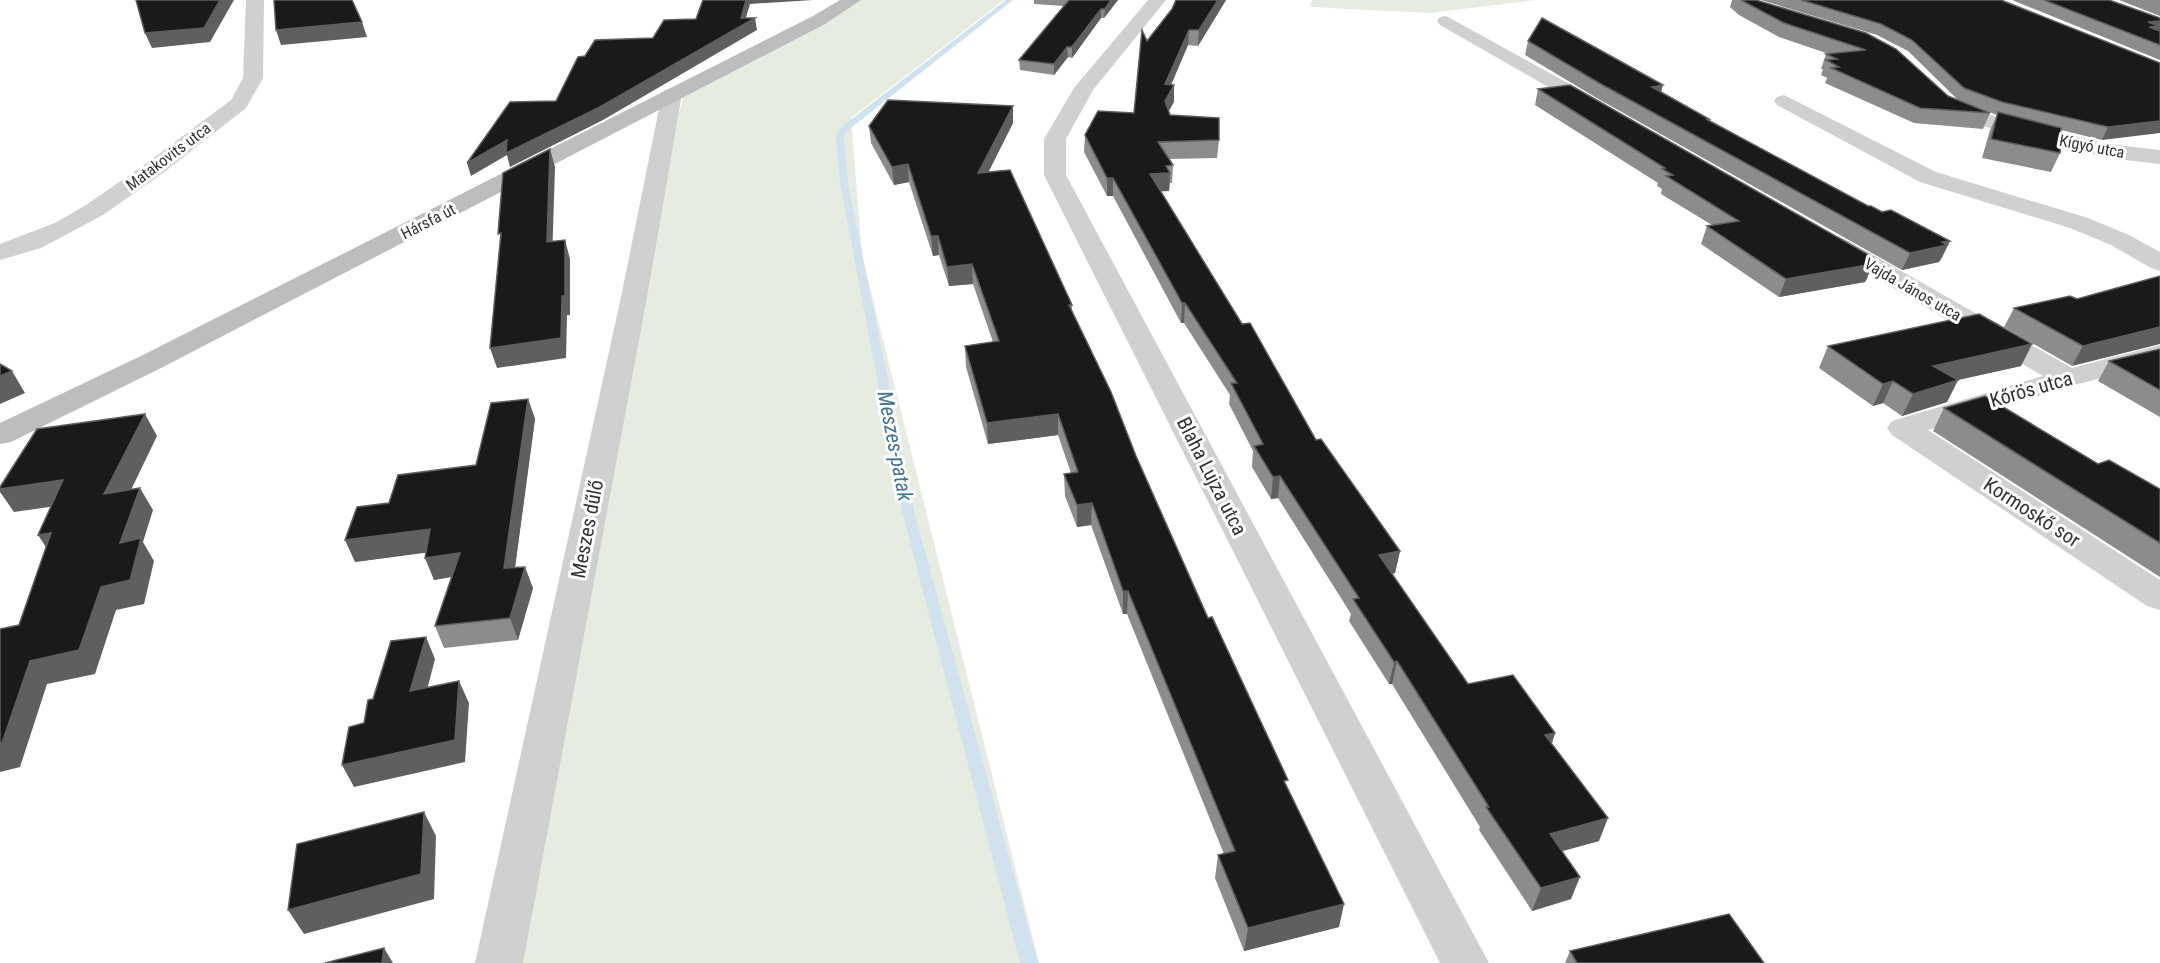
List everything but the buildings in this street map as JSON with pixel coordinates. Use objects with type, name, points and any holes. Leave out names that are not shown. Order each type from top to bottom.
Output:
[{"type":"street","name":"Matakovits utca","points":[[0,252],[31,244],[94,211],[239,104],[253,78],[252,9],[255,0]]},
{"type":"street","name":"Hársfa út","points":[[0,435],[174,351],[819,20],[852,0]]},
{"type":"street","name":"Blaha Lujza utca","points":[[1156,0],[1078,98],[1055,139],[1055,175],[1465,963]]},
{"type":"street","points":[[1446,21],[1623,122]]},
{"type":"street","name":"Kígyó utca","points":[[1935,92],[1950,106],[1989,122],[2108,151],[2160,157]]},
{"type":"street","name":"Meszes dűlő","points":[[499,963],[634,297],[672,94]]},
{"type":"street","points":[[1784,101],[1928,177],[2079,223],[2120,240],[2160,263]]},
{"type":"street","name":"Vajda János utca","points":[[1820,235],[2068,378]]},
{"type":"street","name":"Kőrös utca","points":[[1903,428],[2068,378],[2160,354]]},
{"type":"street","name":"Kormoskő sor","points":[[1903,428],[2160,597]]},
{"type":"shaded area","points":[[848,0],[1004,0],[851,118],[862,256],[1039,963],[476,963],[684,93]]},
{"type":"shaded area","points":[[1312,0],[1537,0],[1431,13],[1310,7]]},
{"type":"waterway","name":"Meszes-patak","points":[[1010,0],[843,130],[840,138],[844,183],[909,515],[1029,963]]}]
